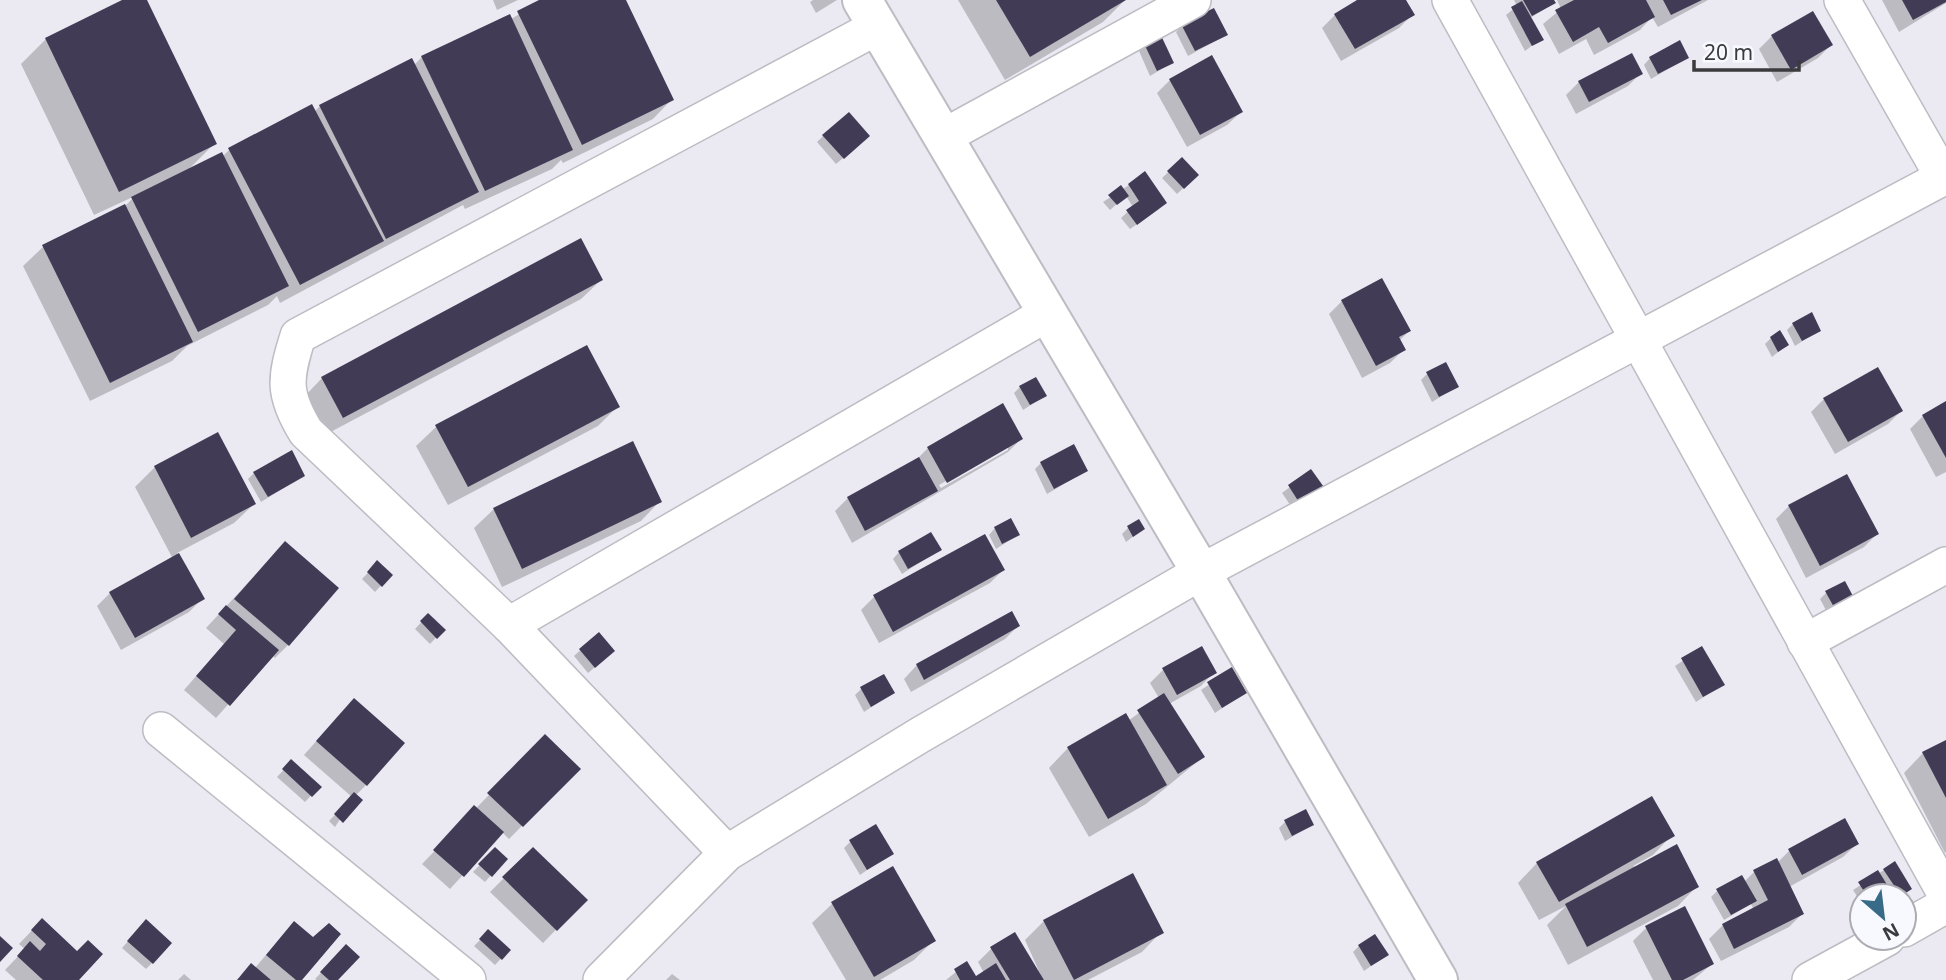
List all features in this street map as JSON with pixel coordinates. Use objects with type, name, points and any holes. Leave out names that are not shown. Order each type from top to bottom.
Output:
[{"type":"street","points":[[943,137],[1193,0]]},
{"type":"street","points":[[1450,0],[1946,895]]},
{"type":"street","points":[[601,980],[727,853],[920,735],[1201,572],[1945,176],[1842,0]]},
{"type":"street","points":[[727,853],[509,625],[306,432],[287,393],[287,376],[298,336],[869,13],[1201,572],[1438,980]]},
{"type":"street","points":[[509,625],[1048,313]]},
{"type":"street","points":[[1805,642],[1946,565]]},
{"type":"street","points":[[162,730],[468,980]]},
{"type":"street","points":[[1918,921],[1946,905]]},
{"type":"street","points":[[1810,980],[1861,952]]},
{"type":"building","points":[[122,0],[147,0],[217,144],[119,192],[45,38]]},
{"type":"building","points":[[539,0],[626,0],[674,100],[582,145],[517,11]]},
{"type":"building","points":[[996,0],[1126,0],[1030,57]]},
{"type":"building","points":[[1357,0],[1406,0],[1415,15],[1355,49],[1334,14]]},
{"type":"building","points":[[1523,0],[1554,0],[1556,3],[1532,16]]},
{"type":"building","points":[[1574,0],[1646,0],[1655,17],[1608,43],[1599,27],[1573,42],[1555,10]]},
{"type":"building","points":[[1663,0],[1702,0],[1671,15]]},
{"type":"building","points":[[1902,0],[1946,0],[1946,2],[1913,20]]},
{"type":"building","points":[[1522,1],[1544,40],[1532,46],[1511,7]]},
{"type":"building","points":[[1214,8],[1228,35],[1195,51],[1181,24]]},
{"type":"building","points":[[1813,11],[1833,45],[1791,70],[1771,35]]},
{"type":"building","points":[[510,14],[573,150],[485,191],[421,56]]},
{"type":"building","points":[[1158,29],[1174,63],[1157,71],[1141,37]]},
{"type":"building","points":[[1680,40],[1689,58],[1658,74],[1649,57]]},
{"type":"building","points":[[1632,53],[1643,74],[1589,102],[1578,81]]},
{"type":"building","points":[[1212,55],[1243,112],[1200,135],[1169,79]]},
{"type":"building","points":[[412,58],[479,192],[386,239],[319,105]]},
{"type":"building","points":[[312,104],[384,241],[300,285],[228,148]]},
{"type":"building","points":[[849,112],[870,136],[844,159],[822,135]]},
{"type":"building","points":[[222,152],[289,286],[198,332],[131,197]]},
{"type":"building","points":[[1182,157],[1199,175],[1184,189],[1167,171]]},
{"type":"building","points":[[1145,171],[1167,203],[1137,225],[1126,210],[1139,201],[1128,184]]},
{"type":"building","points":[[1121,185],[1129,196],[1117,205],[1108,195]]},
{"type":"building","points":[[125,204],[193,342],[110,383],[42,245]]},
{"type":"building","points":[[581,238],[603,280],[343,418],[321,377]]},
{"type":"building","points":[[1382,278],[1411,331],[1399,337],[1406,350],[1376,366],[1341,300]]},
{"type":"building","points":[[1812,312],[1821,331],[1802,341],[1792,323]]},
{"type":"building","points":[[1780,330],[1789,345],[1778,352],[1770,337]]},
{"type":"building","points":[[587,345],[620,407],[468,487],[435,425]]},
{"type":"building","points":[[1446,362],[1459,387],[1439,397],[1426,372]]},
{"type":"building","points":[[1878,367],[1903,411],[1848,442],[1823,398]]},
{"type":"building","points":[[1036,377],[1047,396],[1030,405],[1019,386]]},
{"type":"building","points":[[1946,401],[1946,458],[1922,415]]},
{"type":"building","points":[[1003,403],[1023,439],[947,483],[927,447]]},
{"type":"building","points":[[218,432],[256,504],[191,538],[154,466]]},
{"type":"building","points":[[633,441],[662,502],[522,569],[493,508]]},
{"type":"building","points":[[1074,444],[1088,471],[1054,489],[1040,462]]},
{"type":"building","points":[[292,450],[305,476],[268,497],[253,472]]},
{"type":"building","points":[[919,457],[938,491],[865,531],[847,497]]},
{"type":"building","points":[[1311,469],[1326,490],[1302,507],[1288,485]]},
{"type":"building","points":[[1847,474],[1879,534],[1820,566],[1788,505]]},
{"type":"building","points":[[1011,518],[1020,535],[1002,544],[994,527]]},
{"type":"building","points":[[1139,519],[1145,529],[1133,537],[1127,526]]},
{"type":"building","points":[[931,532],[942,550],[908,569],[898,551]]},
{"type":"building","points":[[985,534],[1005,570],[893,632],[873,595]]},
{"type":"building","points":[[285,541],[339,588],[289,646],[234,599]]},
{"type":"building","points":[[179,553],[205,599],[135,638],[109,592]]},
{"type":"building","points":[[377,560],[393,575],[382,587],[367,572]]},
{"type":"building","points":[[1845,581],[1854,598],[1835,609],[1825,591]]},
{"type":"building","points":[[226,605],[279,650],[230,706],[196,676],[236,630],[218,614]]},
{"type":"building","points":[[1012,611],[1020,626],[924,680],[916,664]]},
{"type":"building","points":[[428,613],[446,630],[437,639],[420,621]]},
{"type":"building","points":[[599,632],[615,651],[595,668],[579,649]]},
{"type":"building","points":[[1202,646],[1217,673],[1177,695],[1162,668]]},
{"type":"building","points":[[1702,646],[1725,685],[1703,697],[1681,658]]},
{"type":"building","points":[[1232,667],[1247,693],[1222,708],[1207,682]]},
{"type":"building","points":[[884,674],[895,693],[871,707],[860,687]]},
{"type":"building","points":[[1164,693],[1205,757],[1178,774],[1137,710]]},
{"type":"building","points":[[354,698],[405,743],[367,786],[316,741]]},
{"type":"building","points":[[1126,713],[1167,785],[1108,819],[1067,747]]},
{"type":"building","points":[[545,734],[581,769],[523,827],[487,793]]},
{"type":"building","points":[[1946,740],[1946,798],[1922,752]]},
{"type":"building","points":[[291,759],[322,787],[312,797],[282,769]]},
{"type":"building","points":[[354,792],[363,800],[343,823],[334,814]]},
{"type":"building","points":[[1652,796],[1675,836],[1559,902],[1536,862]]},
{"type":"building","points":[[474,805],[504,832],[464,877],[433,850]]},
{"type":"building","points":[[1306,809],[1314,825],[1292,836],[1284,820]]},
{"type":"building","points":[[1845,818],[1859,844],[1802,875],[1788,849]]},
{"type":"building","points":[[876,824],[894,854],[867,870],[849,840]]},
{"type":"building","points":[[1677,844],[1699,887],[1587,947],[1565,904]]},
{"type":"building","points":[[495,847],[508,859],[492,877],[478,864]]},
{"type":"building","points":[[533,847],[588,900],[557,931],[502,877]]},
{"type":"building","points":[[1777,858],[1804,914],[1734,949],[1722,924],[1768,900],[1753,870]]},
{"type":"building","points":[[1895,861],[1908,882],[1892,882],[1883,869]]},
{"type":"building","points":[[893,866],[936,941],[874,977],[831,902]]},
{"type":"building","points":[[1878,870],[1885,882],[1858,882]]},
{"type":"building","points":[[1133,873],[1164,933],[1074,980],[1043,920]]},
{"type":"building","points":[[1742,875],[1757,901],[1731,915],[1716,889]]},
{"type":"building","points":[[1685,906],[1714,964],[1683,980],[1672,980],[1645,926]]},
{"type":"building","points":[[42,918],[77,951],[88,940],[103,954],[79,980],[43,980],[17,956],[30,941],[40,951],[46,944],[31,930]]},
{"type":"building","points":[[146,919],[172,943],[153,964],[127,941]]},
{"type":"building","points":[[294,921],[313,937],[329,923],[341,934],[302,980],[296,980],[266,955]]},
{"type":"building","points":[[488,929],[511,950],[502,960],[479,939]]},
{"type":"building","points":[[1015,932],[1044,980],[1010,980],[990,947]]},
{"type":"building","points":[[1375,934],[1389,955],[1371,966],[1358,945]]},
{"type":"building","points":[[0,936],[13,948],[0,962]]},
{"type":"building","points":[[346,944],[360,957],[338,980],[329,980],[320,972]]},
{"type":"building","points":[[967,961],[976,976],[996,963],[1006,980],[960,980],[954,969]]},
{"type":"building","points":[[251,963],[271,980],[237,980]]}]
